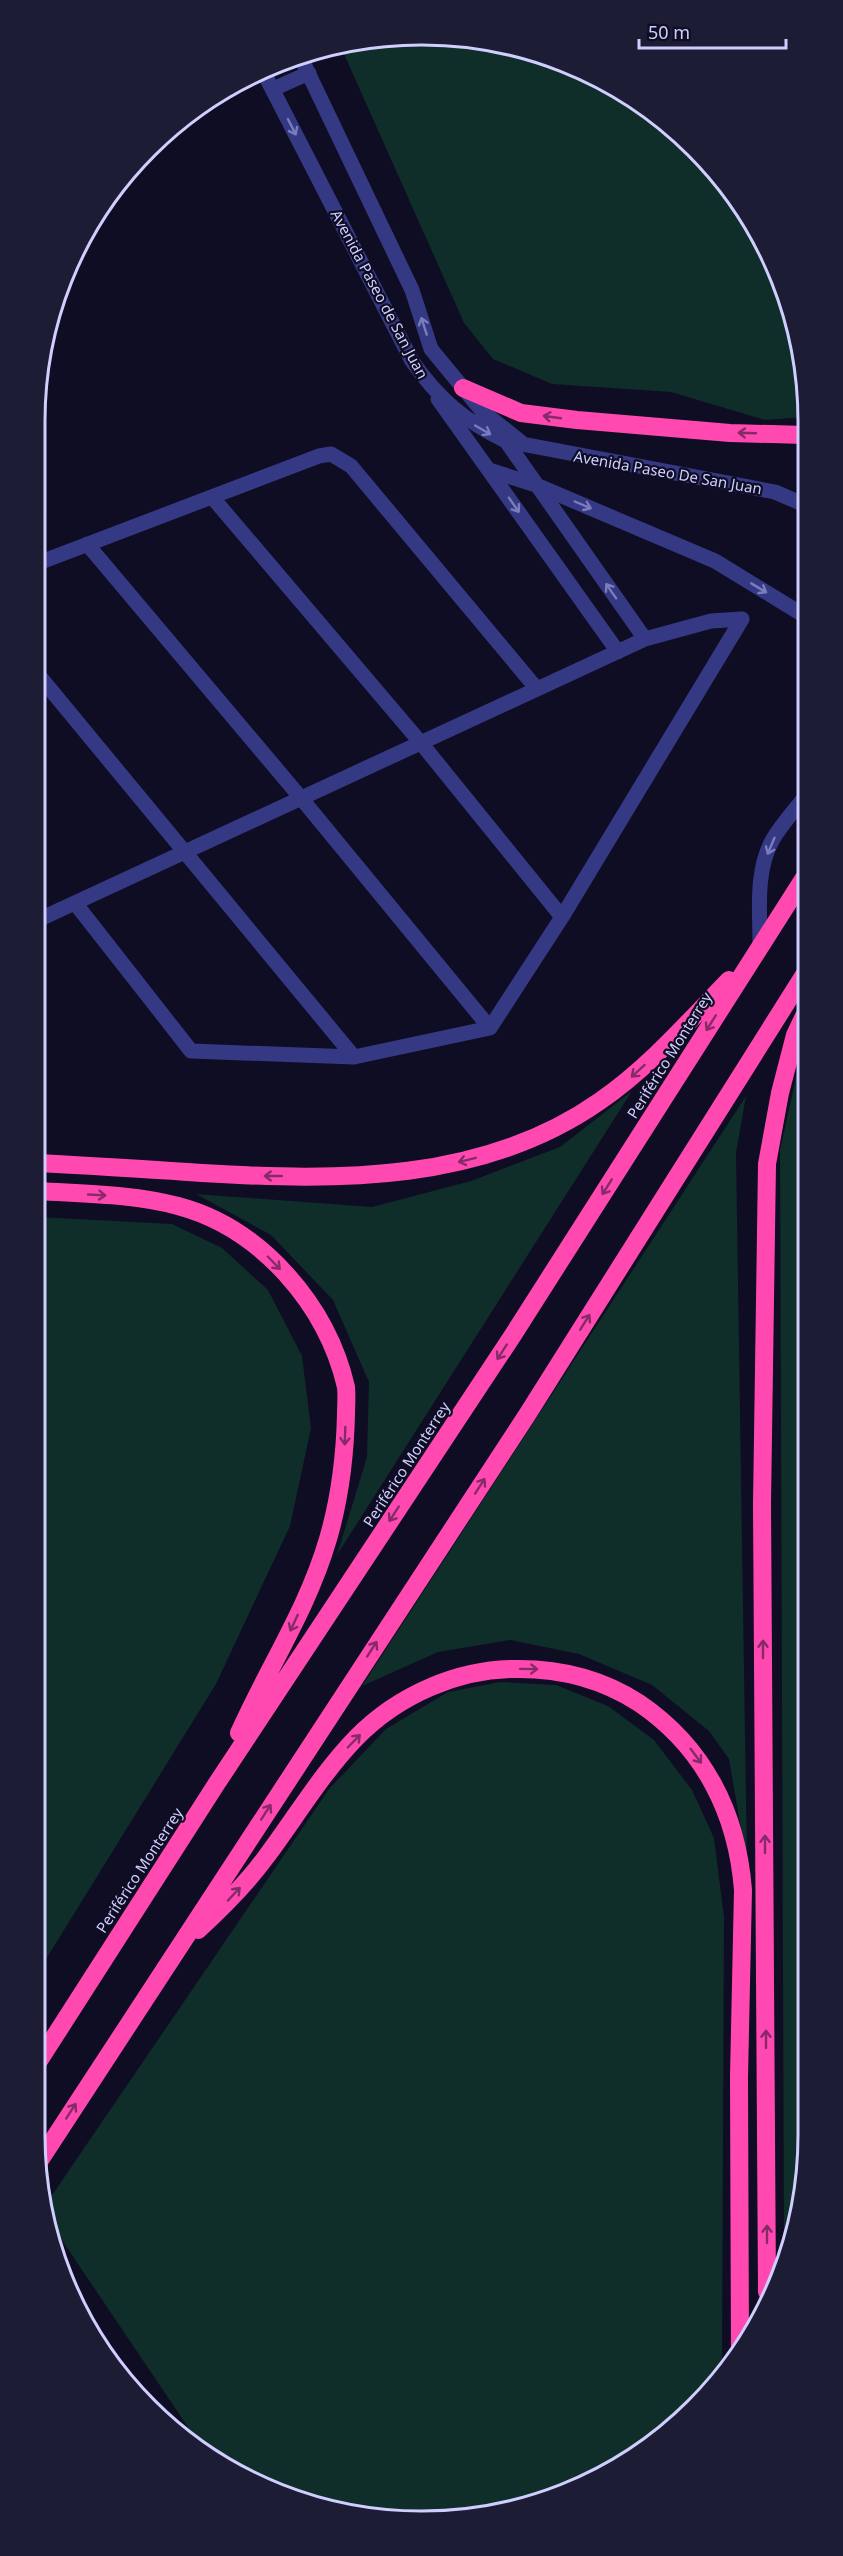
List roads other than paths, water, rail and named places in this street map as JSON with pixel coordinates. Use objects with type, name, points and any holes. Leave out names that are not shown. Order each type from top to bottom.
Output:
[{"type":"highway","points":[[463,388],[521,412],[577,420],[730,433],[798,435]]},
{"type":"highway","name":"Periférico Monterrey","points":[[45,2051],[217,1783],[513,1335],[798,887]]},
{"type":"highway","points":[[45,1163],[264,1176],[350,1177],[423,1169],[483,1156],[540,1136],[600,1101],[654,1056],[757,950]]},
{"type":"highway","points":[[46,2151],[527,1415],[798,985]]},
{"type":"highway","points":[[767,2284],[762,1504],[767,1164],[780,1093],[798,1029]]},
{"type":"highway","points":[[45,1191],[128,1197],[179,1206],[227,1227],[269,1257],[304,1295],[330,1340],[346,1389],[346,1442],[340,1494],[328,1541],[309,1591],[217,1783]]},
{"type":"highway","points":[[177,1949],[208,1921],[265,1858],[340,1756],[357,1737],[375,1721],[417,1694],[463,1676],[487,1671],[536,1669],[584,1676],[615,1689],[652,1712],[688,1746],[713,1782],[728,1813],[741,1864],[743,1890],[739,2077],[740,2336]]},
{"type":"street","points":[[273,89],[306,66]]},
{"type":"street","name":"Avenida Paseo de San Juan","points":[[306,66],[412,290],[431,349],[482,411],[528,447]]},
{"type":"street","name":"Avenida Paseo de San Juan","points":[[268,78],[412,360],[431,389],[459,414],[483,430],[506,441],[528,447]]},
{"type":"street","points":[[412,360],[431,349]]},
{"type":"street","points":[[431,389],[618,652]]},
{"type":"street","points":[[506,441],[645,639]]},
{"type":"street","name":"Avenida Paseo De San Juan","points":[[528,447],[775,492],[798,502]]},
{"type":"street","points":[[45,560],[320,456],[331,454],[351,466],[537,689]]},
{"type":"street","points":[[489,470],[536,485],[715,561],[798,612]]},
{"type":"street","points":[[212,497],[421,742],[562,917]]},
{"type":"street","points":[[87,544],[302,798],[490,1028]]},
{"type":"street","points":[[45,917],[645,639],[711,621],[742,619],[562,917],[490,1028],[354,1057],[191,1051],[75,903]]},
{"type":"street","points":[[45,683],[354,1057]]},
{"type":"street","points":[[757,950],[763,866],[772,840],[798,806]]}]
